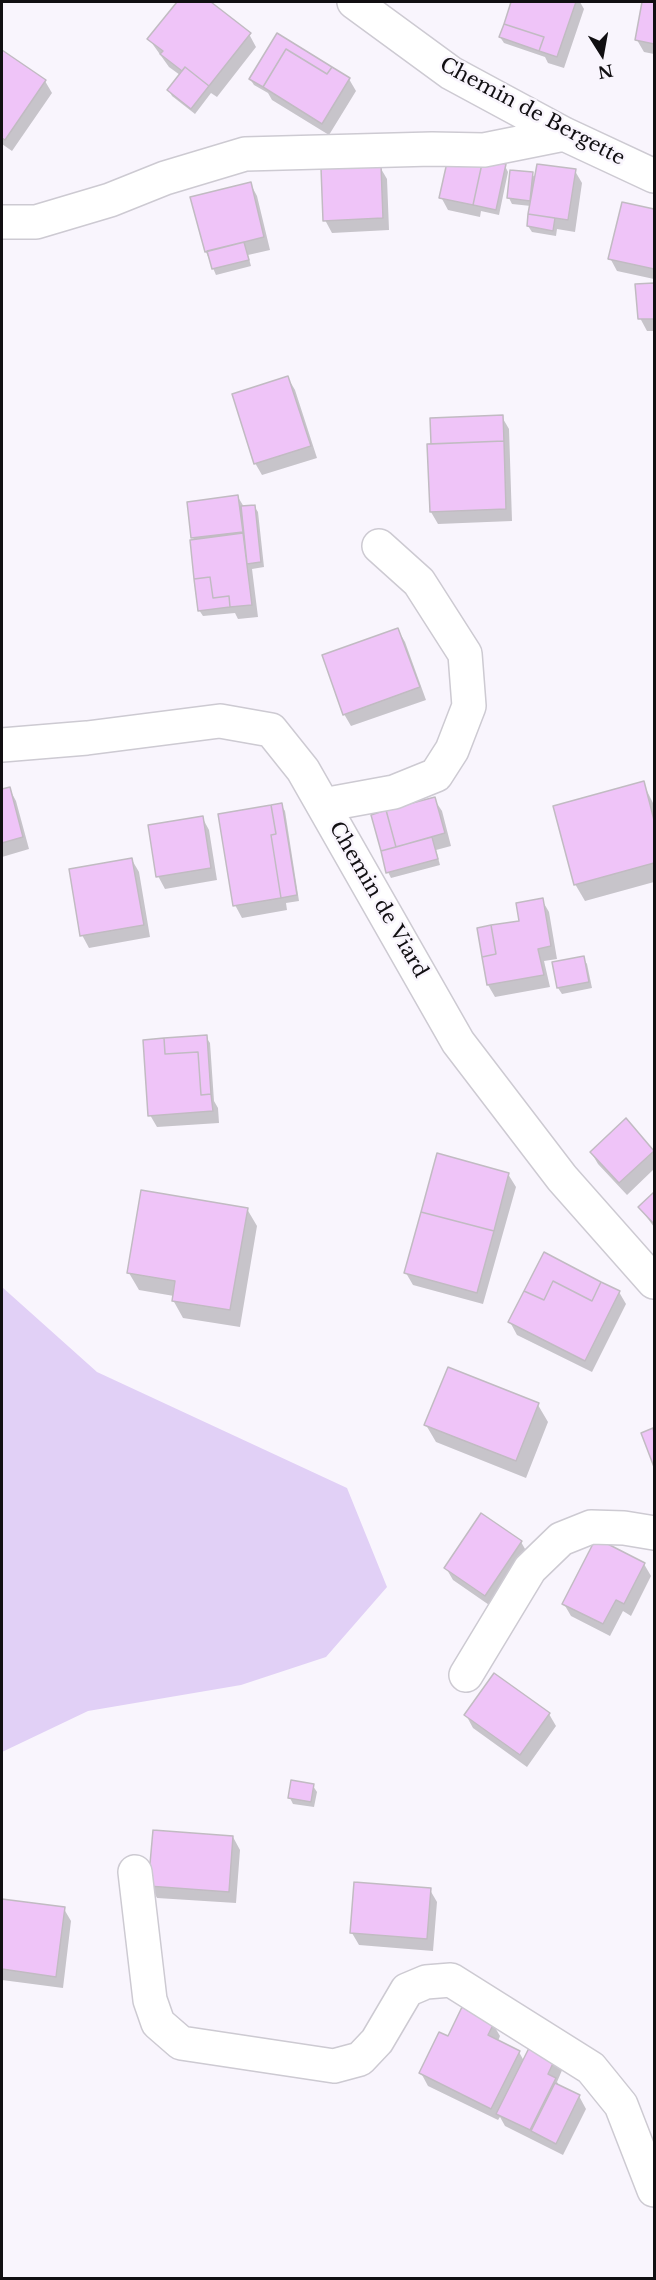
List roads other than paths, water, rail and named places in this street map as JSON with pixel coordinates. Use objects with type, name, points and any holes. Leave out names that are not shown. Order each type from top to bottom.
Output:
[{"type":"street","name":"Chemin de Bergette","points":[[354,2],[451,73],[564,134],[654,176]]},
{"type":"street","points":[[2,222],[36,222],[110,200],[165,178],[245,154],[432,149],[484,150],[564,134]]},
{"type":"street","points":[[323,805],[394,792],[436,775],[452,750],[469,706],[465,654],[419,582],[380,546]]},
{"type":"street","name":"Chemin de Viard","points":[[2,745],[87,738],[220,721],[271,730],[303,770],[458,1042],[562,1178],[654,1282]]},
{"type":"street","points":[[466,1675],[530,1569],[561,1539],[591,1527],[624,1528],[654,1533]]},
{"type":"street","points":[[135,1872],[150,2000],[158,2023],[181,2043],[334,2066],[360,2059],[366,2053],[377,2041],[407,1990],[426,1982],[451,1980],[591,2068],[621,2105],[654,2190]]}]
